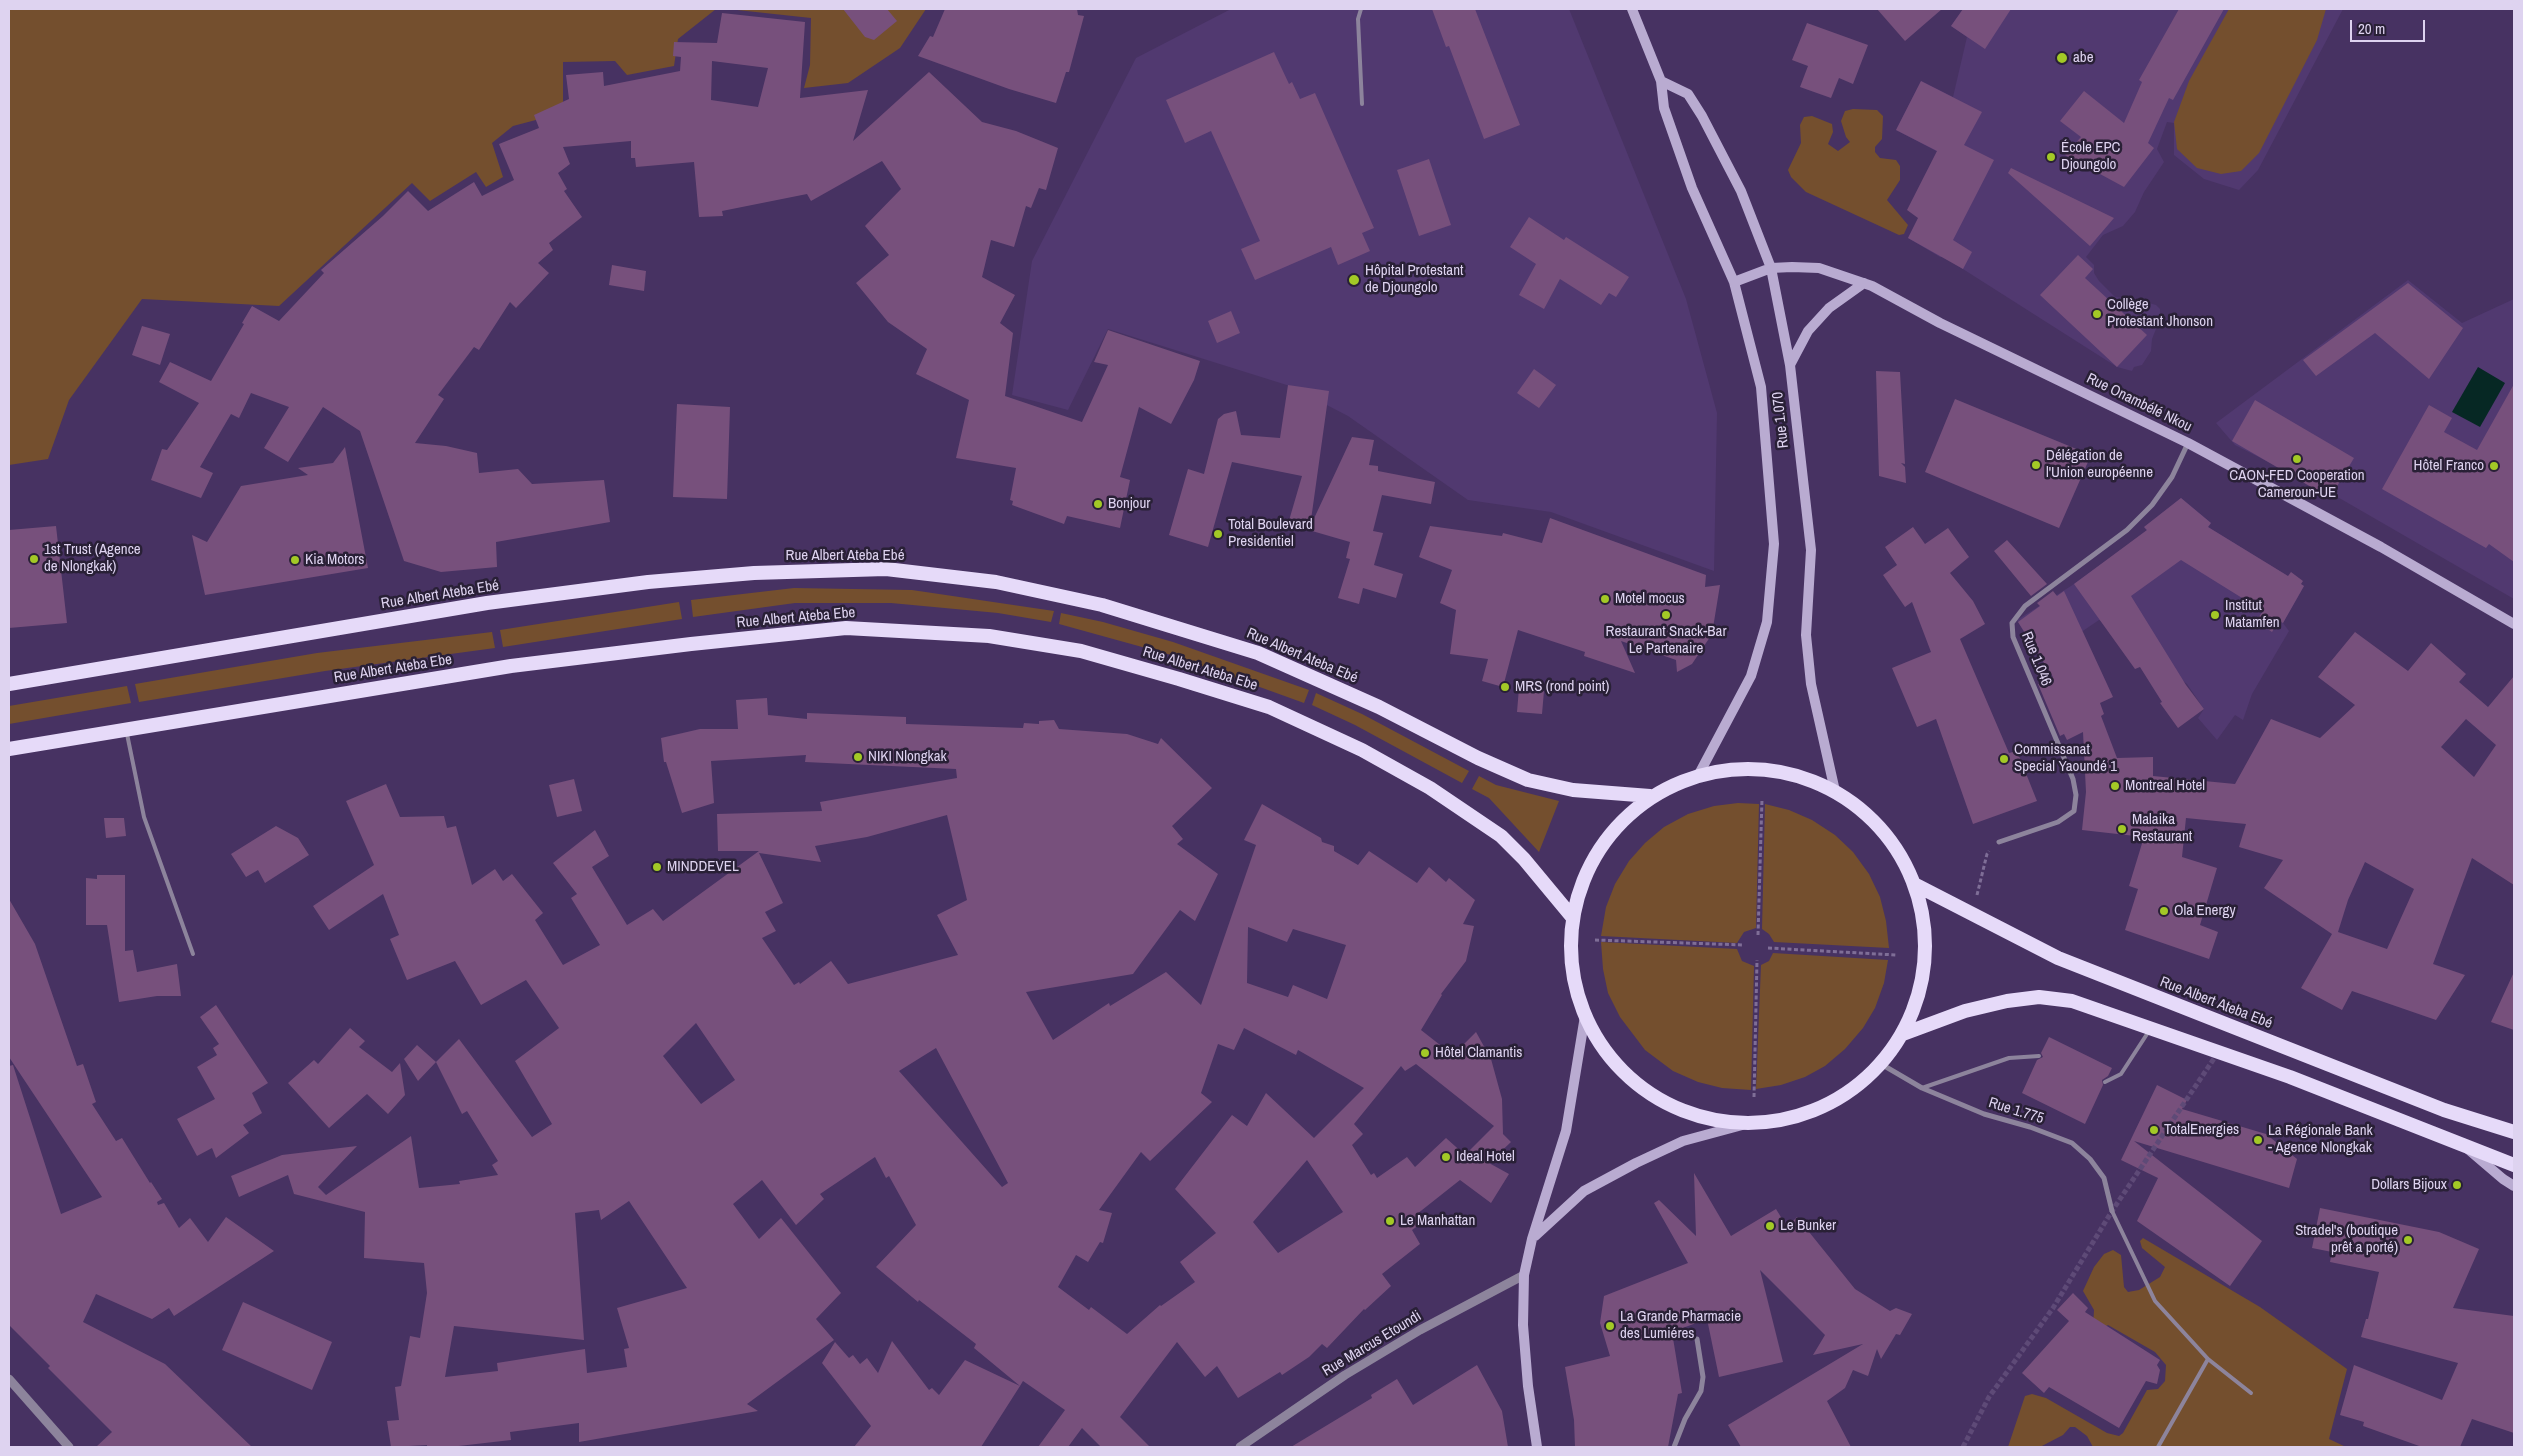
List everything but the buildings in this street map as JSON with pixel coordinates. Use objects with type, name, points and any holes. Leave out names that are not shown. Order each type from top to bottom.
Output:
[{"type":"highway","name":"Rue Albert Ateba Ebé","points":[[9,684],[487,603],[648,582],[754,573],[886,569],[996,582],[1102,605],[1258,652],[1380,707],[1478,758],[1528,780],[1573,790],[1650,796]]},
{"type":"highway","name":"Rue Albert Ateba Ebe","points":[[9,749],[511,666],[691,644],[846,628],[989,636],[1081,651],[1188,682],[1269,707],[1362,750],[1430,788],[1501,836],[1524,859],[1573,918]]},
{"type":"highway","points":[[1745,767],[1792,773],[1835,791],[1883,830],[1914,884],[1924,921],[1925,960],[1918,998],[1903,1034],[1881,1064],[1853,1090],[1820,1109],[1784,1120],[1746,1124],[1698,1116],[1667,1104],[1633,1081],[1606,1051],[1585,1016],[1575,984],[1571,951],[1573,918],[1582,882],[1598,849],[1621,820],[1650,796],[1699,774],[1745,767]]},
{"type":"highway","name":"Rue Albert Ateba Ebé","points":[[1914,884],[1973,912],[2058,958],[2444,1110],[2514,1132]]},
{"type":"highway","points":[[1903,1034],[1965,1011],[2008,1002],[2040,997],[2072,1001],[2152,1027],[2290,1077],[2466,1148],[2514,1165]]},
{"type":"main road","name":"Rue 1.070","points":[[1632,9],[1661,81],[1664,108],[1689,179],[1734,282],[1761,387],[1774,544],[1767,622],[1751,676],[1699,774]]},
{"type":"main road","name":"Rue 1.070","points":[[1661,81],[1688,94],[1702,116],[1741,191],[1772,268],[1790,364],[1810,550],[1806,635],[1810,684],[1835,791]]},
{"type":"main road","name":"Rue Onambélé Nkou","points":[[1734,282],[1772,268],[1819,268],[1864,283],[1940,323],[2188,443],[2381,547],[2514,624]]},
{"type":"main road","points":[[1790,364],[1808,330],[1829,308],[1864,283]]},
{"type":"main road","points":[[1537,1447],[1528,1386],[1523,1325],[1524,1275],[1532,1239],[1566,1131],[1585,1016]]},
{"type":"main road","points":[[1532,1239],[1559,1212],[1584,1191],[1619,1172],[1683,1141],[1746,1124]]},
{"type":"main road","points":[[2466,1148],[2514,1186]]},
{"type":"street","name":"Rue 1.046","points":[[1998,842],[2058,822],[2074,811],[2076,795],[2073,779],[2013,637],[2012,623],[2025,606],[2127,530],[2152,505],[2172,477],[2188,443]]},
{"type":"street","name":"Rue 1.775","points":[[1881,1064],[1922,1088],[1984,1114],[2030,1127],[2072,1143],[2090,1158],[2104,1178],[2112,1211]]},
{"type":"street","name":"Rue Marcus Etoundi","points":[[1240,1447],[1345,1375],[1420,1330],[1524,1275]]},
{"type":"street","points":[[1674,1447],[1701,1391],[1703,1377],[1697,1339]]},
{"type":"street","points":[[9,1379],[69,1447]]},
{"type":"lane","points":[[1361,9],[1358,19],[1362,104]]},
{"type":"lane","points":[[126,729],[144,816],[193,954]]},
{"type":"lane","points":[[2105,1082],[2121,1074],[2152,1027]]},
{"type":"lane","points":[[1922,1088],[2009,1058],[2039,1056]]},
{"type":"lane","points":[[2112,1211],[2155,1301],[2208,1359],[2251,1394]]},
{"type":"lane","points":[[2158,1447],[2208,1359]]},
{"type":"path","points":[[1758,935],[1762,799]]},
{"type":"path","points":[[1973,912],[1986,854],[1998,842]]},
{"type":"path","points":[[1595,940],[1744,945]]},
{"type":"path","points":[[1768,948],[1896,955]]},
{"type":"path","points":[[1754,1097],[1757,960]]},
{"type":"shaded area","points":[[9,9],[716,9],[678,39],[674,66],[627,75],[615,61],[563,62],[563,103],[551,116],[513,126],[492,143],[503,177],[486,187],[476,172],[430,201],[412,183],[279,306],[142,299],[69,400],[48,459],[9,465]]},
{"type":"shaded area","points":[[728,9],[926,9],[900,48],[848,83],[804,88],[810,65],[811,18]]},
{"type":"shaded area","name":"Hôpital Protestant de Djoungolo","points":[[1231,9],[1569,9],[1686,299],[1717,413],[1714,571],[1551,512],[1468,500],[1348,416],[1290,386],[1108,329],[1068,410],[1012,395],[1032,261],[1136,58]]},
{"type":"shaded area","name":"École EPC Djoungolo","points":[[1963,9],[2343,9],[2258,170],[2239,190],[2204,179],[2174,155],[2174,123],[2167,122],[2157,149],[2164,162],[2144,192],[2135,212],[2123,226],[2103,235],[2086,257],[2094,265],[2094,273],[2099,281],[2115,297],[2125,298],[2133,305],[2142,301],[2156,305],[2160,309],[2160,319],[2152,339],[2151,351],[2142,365],[2134,367],[2132,371],[2117,367],[1944,257],[1940,257],[1908,238],[1937,182],[1942,154],[1896,130],[1921,81],[1953,97],[1967,37],[1951,26]]},
{"type":"shaded area","points":[[2229,9],[2326,9],[2317,40],[2259,153],[2241,171],[2221,174],[2197,168],[2177,149],[2174,122],[2189,81]]},
{"type":"shaded area","points":[[1853,109],[1877,110],[1883,116],[1882,139],[1875,147],[1875,152],[1880,158],[1896,160],[1900,166],[1900,180],[1887,200],[1908,225],[1904,234],[1899,235],[1806,192],[1791,177],[1788,170],[1801,143],[1800,125],[1804,117],[1812,116],[1832,124],[1833,132],[1828,144],[1838,151],[1850,142],[1846,137],[1841,121],[1845,111]]},
{"type":"shaded area","points":[[2408,280],[2462,323],[2514,299],[2514,599],[2341,499],[2235,445],[2216,423]]},
{"type":"shaded area","points":[[2478,367],[2505,383],[2480,427],[2452,412]]},
{"type":"shaded area","name":"Institut Matamfen","points":[[2181,498],[2211,523],[2208,527],[2304,586],[2283,623],[2289,631],[2252,694],[2243,720],[2235,715],[2217,740],[2198,718],[2204,709],[2187,684],[2114,627],[2099,620],[2040,660],[2017,620],[2071,586],[2147,531],[2144,527]]},
{"type":"shaded area","points":[[794,588],[912,590],[1054,611],[1051,622],[998,613],[891,603],[795,603],[693,617],[691,600]]},
{"type":"shaded area","points":[[679,602],[682,619],[503,647],[500,630]]},
{"type":"shaded area","points":[[1061,613],[1103,622],[1173,642],[1309,690],[1304,703],[1171,655],[1059,624]]},
{"type":"shaded area","points":[[492,632],[495,648],[325,671],[139,702],[135,684],[317,653]]},
{"type":"shaded area","points":[[127,686],[131,703],[9,724],[9,706]]},
{"type":"shaded area","points":[[1316,693],[1362,714],[1469,771],[1462,783],[1355,725],[1312,705]]},
{"type":"shaded area","points":[[1479,776],[1496,785],[1559,801],[1539,852],[1489,798],[1472,789]]},
{"type":"shaded area","points":[[1738,803],[1759,804],[1756,928],[1744,932],[1737,943],[1601,936],[1606,907],[1615,884],[1629,861],[1645,843],[1664,827],[1688,814],[1714,806]]},
{"type":"shaded area","points":[[1765,804],[1789,810],[1812,820],[1835,835],[1853,852],[1869,874],[1880,897],[1886,921],[1889,948],[1774,942],[1769,934],[1762,929]]},
{"type":"shaded area","points":[[1601,942],[1737,949],[1742,961],[1754,966],[1751,1090],[1722,1088],[1698,1082],[1673,1071],[1645,1050],[1620,1017],[1608,993],[1603,969]]},
{"type":"shaded area","points":[[1773,953],[1888,960],[1884,983],[1875,1008],[1863,1028],[1845,1049],[1825,1066],[1805,1077],[1781,1085],[1756,1089],[1761,965],[1769,961]]},
{"type":"shaded area","points":[[2143,1238],[2260,1307],[2347,1369],[2329,1439],[2346,1447],[2093,1447],[2087,1436],[2075,1427],[2070,1427],[2063,1435],[2040,1447],[2008,1447],[2025,1396],[2032,1394],[2046,1398],[2107,1433],[2119,1436],[2123,1433],[2147,1390],[2158,1389],[2165,1381],[2166,1365],[2155,1352],[2108,1325],[2101,1329],[2093,1327],[2094,1310],[2083,1291],[2094,1267],[2104,1254],[2113,1250],[2121,1255],[2124,1287],[2128,1292],[2139,1290],[2160,1277],[2165,1267],[2142,1248],[2140,1241]]},
{"type":"tunnel","points":[[1963,1447],[1989,1397],[2053,1308],[2112,1211],[2217,1054]]},
{"type":"place","name":"abe","points":[[2062,58]]},
{"type":"place","name":"École EPC Djoungolo","points":[[2051,157]]},
{"type":"place","name":"Hôpital Protestant de Djoungolo","points":[[1354,280]]},
{"type":"place","name":"Collège Protestant Jhonson","points":[[2097,314]]},
{"type":"place","name":"CAON-FED Cooperation Cameroun-UE","points":[[2297,459]]},
{"type":"place","name":"Délégation de l'Union européenne","points":[[2036,465]]},
{"type":"place","name":"Hôtel Franco","points":[[2494,466]]},
{"type":"place","name":"Bonjour","points":[[1098,504]]},
{"type":"place","name":"Total Boulevard Presidentiel","points":[[1218,534]]},
{"type":"place","name":"1st Trust (Agence de Nlongkak)","points":[[34,559]]},
{"type":"place","name":"Kia Motors","points":[[295,560]]},
{"type":"place","name":"Motel mocus","points":[[1605,599]]},
{"type":"place","name":"Restaurant Snack-Bar Le Partenaire","points":[[1666,615]]},
{"type":"place","name":"Institut Matamfen","points":[[2215,615]]},
{"type":"place","name":"MRS (rond point)","points":[[1505,687]]},
{"type":"place","name":"NIKI Nlongkak","points":[[858,757]]},
{"type":"place","name":"Commissanat Special Yaoundé 1","points":[[2004,759]]},
{"type":"place","name":"Montreal Hotel","points":[[2115,786]]},
{"type":"place","name":"Malaika Restaurant","points":[[2122,829]]},
{"type":"place","name":"MINDDEVEL","points":[[657,867]]},
{"type":"place","name":"Ola Energy","points":[[2164,911]]},
{"type":"place","name":"Hôtel Clamantis","points":[[1425,1053]]},
{"type":"place","name":"TotalEnergies","points":[[2154,1130]]},
{"type":"place","name":"La Régionale Bank - Agence Nlongkak","points":[[2258,1140]]},
{"type":"place","name":"Ideal Hotel","points":[[1446,1157]]},
{"type":"place","name":"Dollars Bijoux","points":[[2457,1185]]},
{"type":"place","name":"Le Manhattan","points":[[1390,1221]]},
{"type":"place","name":"Le Bunker","points":[[1770,1226]]},
{"type":"place","name":"Stradel's (boutique prêt a porté)","points":[[2408,1240]]},
{"type":"place","name":"La Grande Pharmacie des Lumiéres","points":[[1610,1326]]}]
